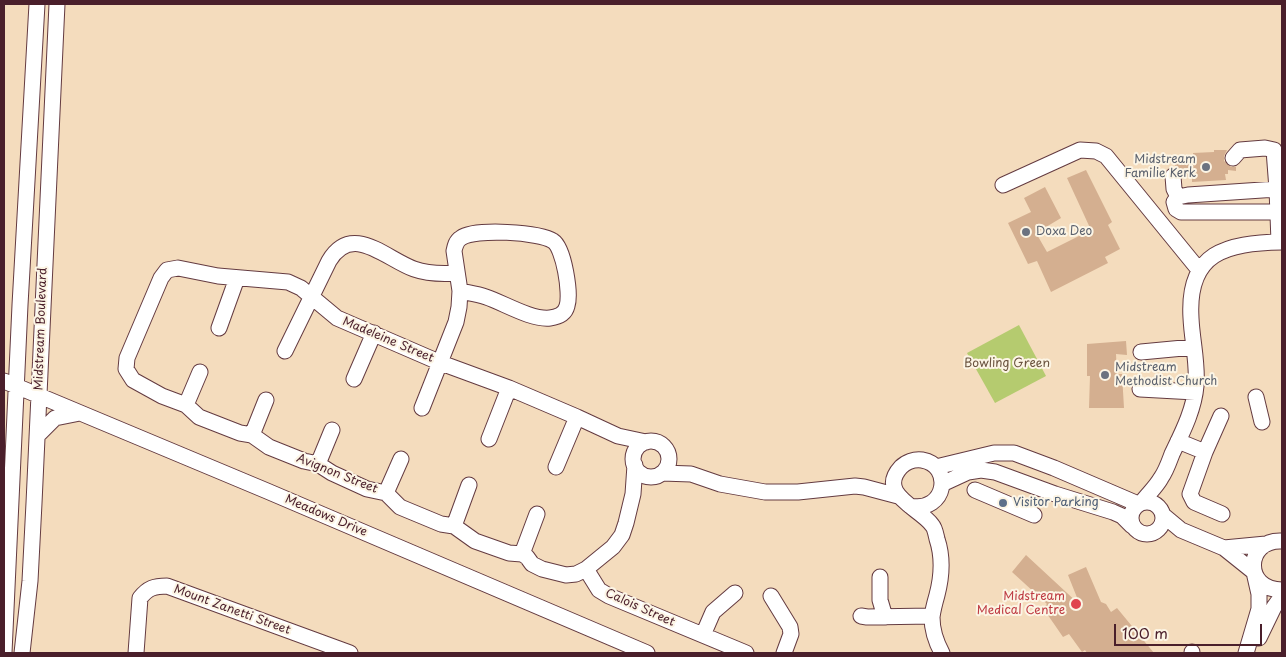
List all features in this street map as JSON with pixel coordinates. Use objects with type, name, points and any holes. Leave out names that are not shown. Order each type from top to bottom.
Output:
[{"type":"street","name":"Midstream Boulevard","points":[[4,653],[10,383],[20,305],[37,4]]},
{"type":"street","name":"Midstream Boulevard","points":[[22,653],[30,581],[57,4]]},
{"type":"street","points":[[1132,526],[1130,522],[1131,512],[1162,478],[1193,404],[1196,385],[1191,300],[1199,270],[1209,259],[1222,250],[1235,246],[1281,242],[1274,150],[1265,148],[1240,150],[1233,158]]},
{"type":"street","points":[[1003,184],[1080,150],[1096,151],[1106,156],[1199,270]]},
{"type":"street","points":[[1173,176],[1178,211],[1278,212]]},
{"type":"street","points":[[1163,226],[1165,210],[1176,202],[1230,191],[1277,189]]},
{"type":"street","points":[[422,408],[456,322],[460,292],[454,251],[460,238],[475,232],[539,236],[555,242],[560,248],[568,298],[567,307],[563,314],[558,317],[540,318],[486,297],[460,292]]},
{"type":"street","points":[[286,351],[334,251],[341,246],[362,244],[373,247],[417,270],[432,273],[457,273]]},
{"type":"street","name":"Madeleine Street","points":[[161,278],[167,270],[178,268],[218,276],[288,282],[302,288],[337,318],[440,363],[509,388],[618,436],[646,442],[651,441],[662,445],[668,454],[692,474],[720,484],[765,492],[798,492],[855,486],[864,487],[898,496],[910,506],[918,507],[926,506],[940,491],[968,472],[987,470],[1113,512],[1122,516],[1141,533],[1182,530]]},
{"type":"street","name":"Avignon Street","points":[[161,278],[127,358],[126,369],[133,380],[162,396],[186,405],[199,416],[240,433],[252,435],[269,446],[304,461],[318,464],[332,473],[367,489],[386,493],[400,507],[441,524],[454,526],[464,535],[475,541],[510,553],[522,554],[532,564],[554,573],[566,575],[586,570]]},
{"type":"street","points":[[219,328],[237,278]]},
{"type":"street","points":[[354,379],[374,333]]},
{"type":"street","points":[[1141,352],[1194,347]]},
{"type":"street","points":[[186,405],[200,372]]},
{"type":"street","name":"Meadows Drive","points":[[10,383],[647,653]]},
{"type":"street","points":[[489,439],[509,388]]},
{"type":"street","points":[[1140,389],[1195,392]]},
{"type":"street","points":[[1256,397],[1262,422]]},
{"type":"street","points":[[252,435],[266,400]]},
{"type":"street","points":[[37,436],[55,418],[80,413]]},
{"type":"street","points":[[1222,416],[1205,452],[1190,494],[1194,502],[1222,514]]},
{"type":"street","points":[[556,467],[577,417]]},
{"type":"street","points":[[318,464],[332,430]]},
{"type":"street","points":[[618,436],[642,474],[657,475]]},
{"type":"street","points":[[1178,441],[1205,452]]},
{"type":"street","points":[[586,570],[613,547],[622,535],[633,494],[634,463],[637,448],[646,442]]},
{"type":"street","name":"Madeleine Street","points":[[864,487],[896,475],[910,461],[924,460],[936,467],[994,453],[1014,453],[1140,503],[1156,504],[1162,513],[1182,530],[1224,548],[1254,572],[1258,581],[1265,587],[1282,590]]},
{"type":"street","points":[[633,494],[668,465],[668,454]]},
{"type":"street","points":[[386,493],[401,459]]},
{"type":"street","points":[[932,525],[940,491],[941,475],[936,467]]},
{"type":"street","points":[[987,470],[979,492],[1034,515]]},
{"type":"street","name":"Madeleine Street","points":[[657,475],[692,474]]},
{"type":"street","points":[[896,475],[895,488],[898,496]]},
{"type":"street","points":[[1155,532],[1162,524],[1162,478]]},
{"type":"street","points":[[454,526],[470,485]]},
{"type":"street","points":[[910,506],[932,525],[940,549],[941,576],[932,616],[936,641],[942,653]]},
{"type":"street","points":[[522,554],[537,514]]},
{"type":"street","points":[[1246,653],[1259,609],[1259,594],[1254,572],[1254,561],[1256,554],[1276,540]]},
{"type":"street","name":"Madeleine Street","points":[[1224,548],[1276,540]]},
{"type":"street","name":"Calois Street","points":[[586,570],[599,590],[609,596],[746,653]]},
{"type":"street","points":[[880,578],[880,600],[885,617]]},
{"type":"street","name":"Mount Zanetti Street","points":[[136,653],[140,598],[154,586],[167,586],[331,650],[350,653]]},
{"type":"street","points":[[703,635],[714,612],[735,594]]},
{"type":"street","points":[[771,596],[790,627],[791,634],[784,653]]},
{"type":"street","points":[[1252,653],[1274,606],[1282,596]]},
{"type":"street","points":[[861,616],[932,616]]},
{"type":"green space","name":"Bowling Green","points":[[1019,325],[1046,376],[995,403],[967,353]]},
{"type":"building","name":"Midstream Familie Kerk","points":[[1214,150],[1227,150],[1224,161],[1231,167],[1236,167],[1236,171],[1228,170],[1228,174],[1225,174],[1226,180],[1192,182],[1192,177],[1182,177],[1180,170],[1175,167],[1175,163],[1179,163],[1179,157],[1193,157],[1193,153],[1214,152]]},
{"type":"building","name":"Doxa Deo","points":[[1086,170],[1112,222],[1108,225],[1120,249],[1105,257],[1108,263],[1051,292],[1037,261],[1028,264],[1008,223],[1031,212],[1024,198],[1045,187],[1061,218],[1036,233],[1047,252],[1091,230],[1067,178]]},
{"type":"building","name":"Midstream Methodist Church","points":[[1126,341],[1127,355],[1116,354],[1117,374],[1122,374],[1124,408],[1089,408],[1090,376],[1087,376],[1087,344]]},
{"type":"building","name":"Midstream Medical Centre","points":[[1026,555],[1080,605],[1068,575],[1086,567],[1101,602],[1106,604],[1111,612],[1117,608],[1154,653],[1087,653],[1085,650],[1082,652],[1069,634],[1063,637],[1043,608],[1047,604],[1012,572]]},
{"type":"place","name":"Midstream Familie Kerk","points":[[1206,167]]},
{"type":"place","name":"Doxa Deo","points":[[1026,232]]},
{"type":"place","name":"Midstream Methodist Church","points":[[1105,375]]},
{"type":"place","name":"Visitor Parking","points":[[1003,503]]},
{"type":"place","name":"Midstream Medical Centre","points":[[1076,604]]}]
